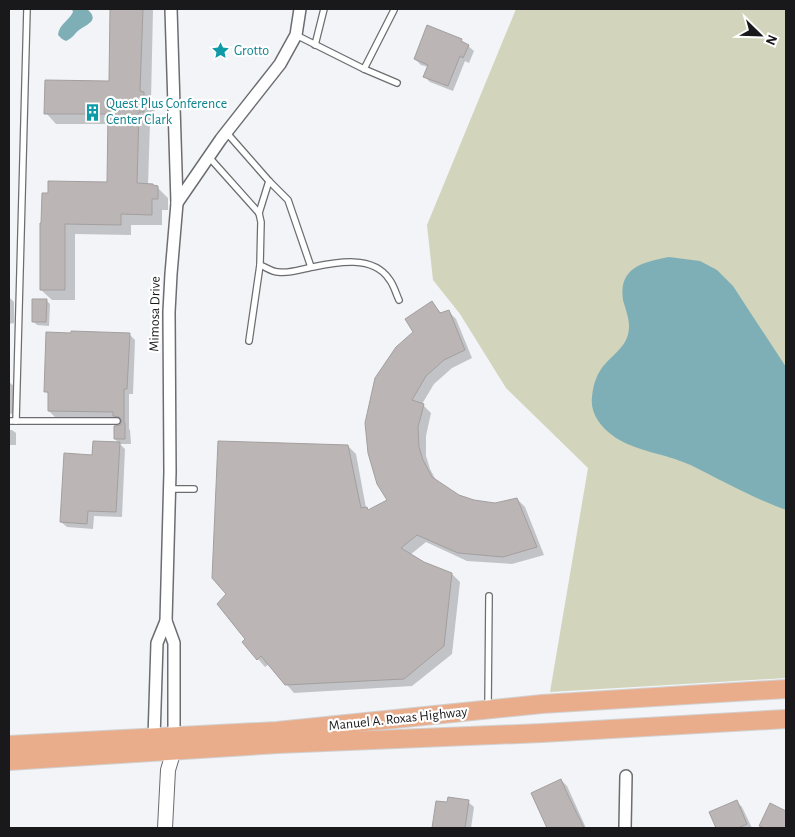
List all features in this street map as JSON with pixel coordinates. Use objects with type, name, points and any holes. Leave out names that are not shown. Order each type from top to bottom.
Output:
[{"type":"main road","name":"Manuel A. Roxas Highway","points":[[9,745],[154,745],[277,730],[542,704],[786,689]]},
{"type":"main road","name":"Manuel A. Roxas Highway","points":[[174,743],[278,744],[542,733],[786,719]]},
{"type":"main road","name":"Manuel A. Roxas Highway","points":[[9,761],[138,752],[154,745]]},
{"type":"street","name":"Mimosa Drive","points":[[154,745],[157,643],[166,621],[170,489],[168,312],[177,203],[171,9]]},
{"type":"street","points":[[177,203],[208,156],[280,64],[296,35],[300,9]]},
{"type":"street","name":"Mimosa Drive","points":[[166,621],[174,643],[174,743]]},
{"type":"street","points":[[165,828],[168,770],[174,743]]},
{"type":"street","points":[[154,745],[168,770]]},
{"type":"street","points":[[626,776],[626,828]]},
{"type":"lane","points":[[16,421],[27,9]]},
{"type":"lane","points":[[315,45],[324,9]]},
{"type":"lane","points":[[364,69],[394,10]]},
{"type":"lane","points":[[296,35],[364,69],[397,83]]},
{"type":"lane","points":[[226,132],[288,200],[312,267]]},
{"type":"lane","points":[[208,156],[259,213],[261,222],[260,265],[249,341]]},
{"type":"lane","points":[[259,213],[269,181]]},
{"type":"lane","points":[[260,265],[277,272],[291,273],[312,267],[340,263],[356,262],[367,264],[378,268],[390,279],[399,300]]},
{"type":"lane","points":[[9,421],[117,421]]},
{"type":"lane","points":[[170,489],[194,489]]},
{"type":"lane","points":[[488,710],[489,596]]},
{"type":"green space","points":[[516,9],[786,9],[786,678],[550,692],[588,468],[506,388],[460,314],[433,280],[427,225]]},
{"type":"water","points":[[72,9],[87,9],[93,19],[66,41],[58,35],[60,28],[73,12]]},
{"type":"water","points":[[669,257],[700,261],[717,270],[733,286],[786,367],[786,510],[750,495],[687,464],[637,448],[620,440],[604,428],[594,414],[592,397],[596,379],[600,370],[618,351],[627,338],[629,326],[623,300],[625,280],[629,273],[642,264]]},
{"type":"building","name":"Quest Plus Conference Center Clark","points":[[110,9],[143,9],[140,91],[144,92],[144,112],[139,112],[137,183],[158,186],[158,199],[152,199],[152,215],[121,214],[121,225],[65,224],[65,290],[40,290],[42,193],[48,193],[48,181],[107,182],[108,114],[44,114],[45,80],[109,81]]},
{"type":"building","points":[[427,25],[462,39],[461,41],[469,45],[463,58],[460,56],[448,86],[423,77],[428,65],[414,59]]},
{"type":"building","points":[[32,299],[47,299],[46,322],[32,322]]},
{"type":"building","points":[[432,301],[440,313],[449,310],[465,350],[444,360],[426,376],[412,400],[424,404],[418,427],[419,447],[423,460],[432,477],[459,495],[474,500],[495,503],[517,498],[537,547],[503,557],[458,553],[417,535],[401,548],[424,562],[452,573],[444,646],[404,679],[285,685],[261,656],[257,660],[242,642],[245,639],[217,604],[226,594],[212,578],[218,441],[348,445],[361,508],[367,507],[368,510],[387,500],[377,484],[368,453],[365,423],[375,378],[396,347],[413,332],[405,319]]},
{"type":"building","points":[[71,331],[130,333],[127,389],[124,389],[125,439],[114,439],[114,426],[120,425],[122,421],[119,417],[113,416],[113,412],[48,411],[48,392],[44,392],[46,332],[71,333]]},
{"type":"building","points":[[93,441],[120,442],[116,512],[88,511],[87,524],[60,522],[64,453],[92,455]]},
{"type":"building","points":[[561,779],[584,828],[547,828],[531,793]]},
{"type":"building","points":[[448,797],[469,800],[465,828],[432,828],[436,801],[447,802]]},
{"type":"building","points":[[737,800],[747,824],[738,828],[716,828],[709,812]]},
{"type":"building","points":[[770,803],[786,811],[786,828],[765,828],[759,826]]},
{"type":"place","name":"Grotto","points":[[220,51]]},
{"type":"place","name":"Quest Plus Conference Center Clark","points":[[92,112]]}]
